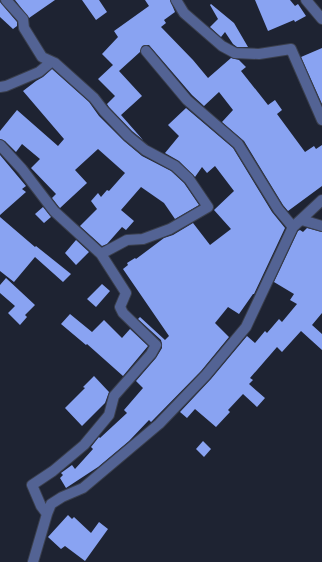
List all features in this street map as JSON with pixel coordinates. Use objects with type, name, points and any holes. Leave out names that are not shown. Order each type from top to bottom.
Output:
[{"type":"street","points":[[6,0],[23,19],[24,28],[42,57],[55,63],[94,98],[104,111],[128,136],[145,150],[175,166],[189,179],[208,207],[170,229],[143,239],[127,240],[101,254]]},
{"type":"street","points":[[176,0],[184,12],[222,46],[235,53],[259,54],[291,49],[322,120]]},
{"type":"street","points":[[306,0],[322,19]]},
{"type":"street","points":[[146,51],[187,100],[238,144],[278,209],[293,227]]},
{"type":"street","points":[[0,87],[6,86],[39,72],[51,62]]},
{"type":"street","points":[[0,145],[22,169],[54,211],[101,254],[126,293],[120,307],[123,313],[156,345],[151,354],[114,396],[109,414],[84,445],[53,471],[32,485],[41,506],[47,514]]},
{"type":"street","points":[[33,562],[51,504],[62,497],[83,488],[159,424],[206,376],[246,327],[293,227],[322,200]]},
{"type":"street","points":[[302,220],[322,226]]},
{"type":"building","points":[[15,0],[55,0],[29,18]]},
{"type":"building","points":[[82,0],[99,0],[107,12],[96,20]]},
{"type":"building","points":[[145,0],[170,0],[175,12],[164,20],[166,23],[161,27],[208,78],[231,58],[239,60],[246,67],[241,71],[268,105],[275,100],[282,110],[277,114],[305,152],[314,146],[316,149],[322,145],[322,186],[288,211],[244,141],[222,122],[233,110],[219,92],[204,106],[192,95],[149,45],[142,46],[140,52],[119,71],[142,96],[121,115],[143,140],[132,131],[109,107],[107,104],[115,96],[98,79],[113,65],[102,54],[118,37],[114,31],[149,6]]},
{"type":"building","points":[[255,0],[290,0],[295,6],[298,4],[306,16],[295,22],[294,20],[268,31]]},
{"type":"building","points":[[0,2],[17,22],[17,26],[13,29],[0,17]]},
{"type":"building","points":[[211,4],[234,23],[248,47],[237,47],[233,44],[225,32],[221,37],[210,27],[218,19],[210,5]]},
{"type":"building","points":[[322,48],[322,104],[301,57]]},
{"type":"building","points":[[52,69],[89,102],[99,116],[124,141],[142,156],[171,171],[184,183],[199,205],[175,219],[164,203],[141,187],[121,210],[134,221],[126,230],[122,227],[107,244],[102,246],[80,226],[97,209],[91,201],[98,193],[101,197],[107,190],[109,191],[125,173],[98,149],[75,170],[87,183],[60,208],[52,198],[56,194],[31,168],[40,159],[22,144],[16,152],[5,141],[0,139],[0,131],[17,110],[58,146],[64,139],[23,91]]},
{"type":"building","points":[[186,108],[233,148],[272,212],[285,228],[254,294],[239,314],[228,307],[215,323],[229,337],[201,371],[151,422],[149,420],[129,441],[98,467],[66,488],[60,478],[63,475],[61,473],[72,465],[75,469],[93,449],[91,447],[99,437],[100,438],[127,413],[124,410],[143,388],[136,381],[156,358],[162,348],[161,340],[138,319],[140,317],[165,340],[169,336],[123,269],[128,265],[127,263],[135,258],[136,259],[164,238],[173,235],[193,223],[210,245],[231,229],[214,210],[234,191],[215,166],[207,173],[202,167],[195,177],[179,161],[165,153],[179,136],[168,125]]},
{"type":"building","points":[[0,155],[26,186],[22,189],[26,192],[0,215]]},
{"type":"building","points":[[43,207],[51,217],[44,223],[35,214]]},
{"type":"building","points":[[0,217],[35,247],[36,246],[71,274],[63,282],[35,257],[14,282],[0,271]]},
{"type":"building","points":[[307,228],[322,232],[322,313],[312,325],[322,334],[322,350],[301,331],[282,352],[277,347],[250,378],[253,380],[249,384],[265,398],[257,407],[243,394],[228,410],[230,412],[216,427],[195,409],[187,418],[180,412],[211,379],[247,336],[255,343],[265,331],[267,333],[279,319],[282,322],[297,304],[290,300],[294,294],[274,282],[298,231],[300,230],[303,232]]},
{"type":"building","points":[[76,240],[89,252],[76,265],[65,253]]},
{"type":"building","points":[[6,278],[35,305],[25,315],[27,317],[20,325],[8,313],[15,306],[0,293],[0,285]]},
{"type":"building","points":[[102,284],[110,291],[96,307],[87,299]]},
{"type":"building","points":[[70,314],[92,332],[104,320],[122,338],[130,329],[148,346],[123,376],[87,344],[86,345],[61,324]]},
{"type":"building","points":[[94,376],[109,392],[105,403],[82,426],[65,408],[85,388],[83,387]]},
{"type":"building","points":[[203,441],[211,449],[204,457],[196,449]]},
{"type":"building","points":[[68,515],[72,519],[74,517],[91,533],[99,522],[108,529],[85,561],[65,546],[61,549],[48,537]]}]
